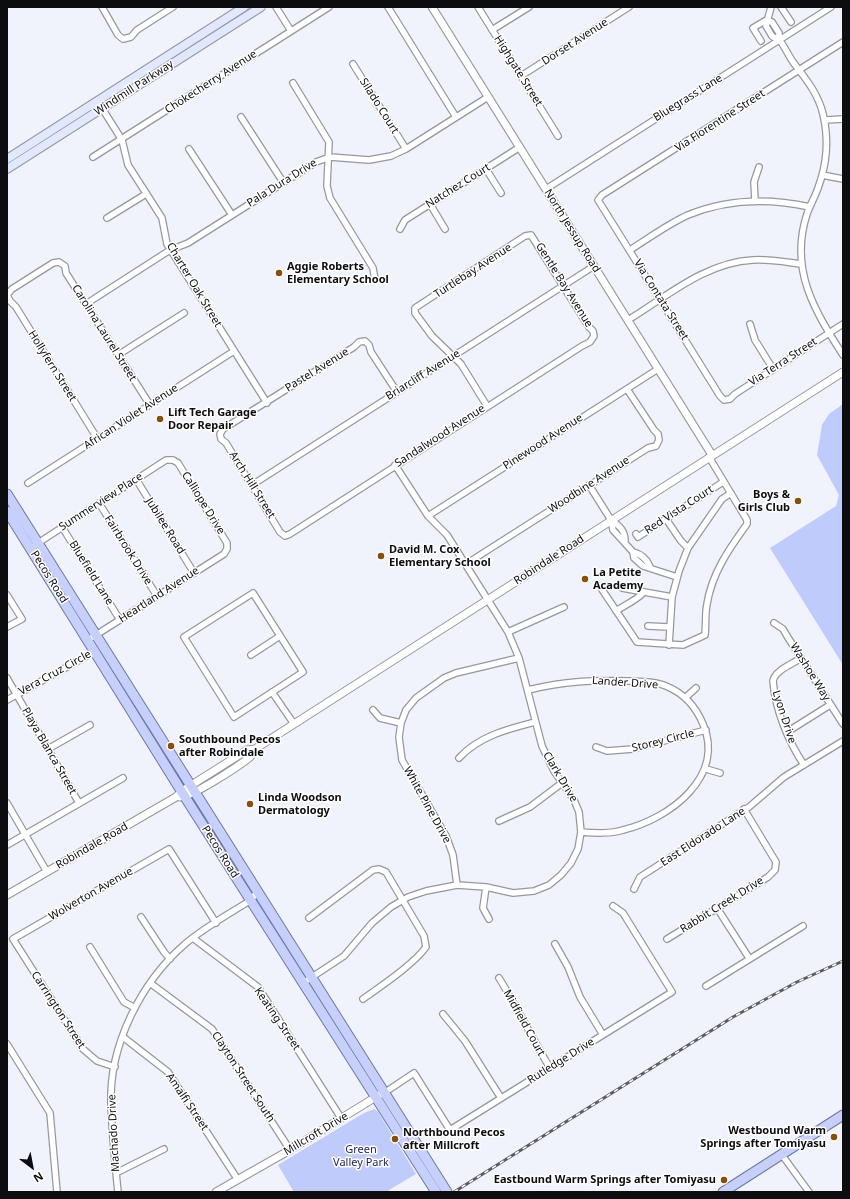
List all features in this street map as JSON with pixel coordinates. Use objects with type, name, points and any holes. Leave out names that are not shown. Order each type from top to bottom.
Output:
[{"type":"main road","name":"Windmill Parkway","points":[[7,159],[244,7]]},
{"type":"main road","name":"Windmill Parkway","points":[[7,169],[261,7]]},
{"type":"main road","name":"Pecos Road","points":[[7,494],[34,546],[99,649],[151,725],[185,793],[257,892],[307,981],[380,1095],[436,1192]]},
{"type":"main road","name":"Pecos Road","points":[[7,511],[34,546]]},
{"type":"main road","name":"Pecos Road","points":[[99,649],[132,710],[185,793],[250,900],[359,1054],[380,1095]]},
{"type":"main road","points":[[132,710],[148,726],[151,725]]},
{"type":"main road","points":[[380,1095],[447,1192]]},
{"type":"main road","points":[[723,1192],[843,1115]]},
{"type":"street","points":[[102,7],[118,35],[123,39],[131,37],[137,30],[173,7]]},
{"type":"street","points":[[276,7],[291,31]]},
{"type":"street","name":"Chokecherry Avenue","points":[[93,157],[122,140],[329,7]]},
{"type":"street","points":[[388,7],[456,117]]},
{"type":"street","name":"North Jessup Road","points":[[432,7],[628,320],[711,456]]},
{"type":"street","name":"Highgate Street","points":[[478,7],[558,136]]},
{"type":"street","points":[[492,30],[529,7]]},
{"type":"street","name":"Dorset Avenue","points":[[521,76],[630,7]]},
{"type":"street","points":[[761,42],[753,28],[768,20],[771,7]]},
{"type":"street","points":[[781,7],[791,22]]},
{"type":"street","name":"Bluegrass Lane","points":[[546,189],[831,7]]},
{"type":"street","points":[[768,20],[772,22],[779,33],[779,40],[815,92],[825,120],[827,147],[822,175],[810,207],[803,232],[801,264],[810,299],[843,355]]},
{"type":"street","name":"Via Florentine Street","points":[[598,200],[602,195],[843,42]]},
{"type":"street","name":"Silado Court","points":[[353,64],[406,149]]},
{"type":"street","points":[[293,83],[327,136],[330,147],[327,186],[330,198],[373,268],[375,280]]},
{"type":"street","name":"Pala Dura Drive","points":[[86,304],[170,250],[188,243],[316,162],[330,157],[376,160],[391,156],[406,149],[488,97]]},
{"type":"street","name":"Charter Oak Street","points":[[97,100],[122,140],[128,165],[162,218],[167,244],[170,250],[267,403]]},
{"type":"street","points":[[241,117],[283,182]]},
{"type":"street","points":[[825,120],[843,119]]},
{"type":"street","name":"Natchez Court","points":[[400,229],[406,220],[520,147]]},
{"type":"street","points":[[189,149],[232,215]]},
{"type":"street","points":[[755,201],[754,182],[759,167]]},
{"type":"street","points":[[486,169],[501,193]]},
{"type":"street","points":[[822,175],[843,179]]},
{"type":"street","points":[[107,218],[146,194]]},
{"type":"street","name":"Via Contata Street","points":[[598,200],[720,396],[724,400]]},
{"type":"street","points":[[630,250],[688,215],[719,206],[755,201],[781,202],[810,207]]},
{"type":"street","points":[[430,204],[445,229]]},
{"type":"street","name":"Gentle Bay Avenue","points":[[531,234],[589,327],[593,331],[594,336]]},
{"type":"street","name":"Turtlebay Avenue","points":[[454,356],[432,336],[416,313],[415,308],[525,236],[531,234]]},
{"type":"street","points":[[628,320],[700,275],[729,264],[765,260],[801,264]]},
{"type":"street","name":"Carolina Laurel Street","points":[[7,295],[12,289],[53,263],[59,262],[65,266],[66,273],[150,405]]},
{"type":"street","name":"Briarcliff Avenue","points":[[252,485],[594,266]]},
{"type":"street","name":"Hollyfern Street","points":[[7,295],[97,438]]},
{"type":"street","points":[[118,355],[184,313]]},
{"type":"street","points":[[750,324],[756,340],[773,369]]},
{"type":"street","name":"Via Terra Street","points":[[724,400],[730,399],[735,394],[843,324]]},
{"type":"street","name":"Sandalwood Avenue","points":[[285,536],[590,342],[594,336]]},
{"type":"street","name":"Pastel Avenue","points":[[220,434],[223,429],[267,403],[354,347],[358,342],[365,341],[369,345],[371,352],[397,392]]},
{"type":"street","name":"African Violet Avenue","points":[[28,483],[234,351]]},
{"type":"street","points":[[454,356],[488,406]]},
{"type":"street","name":"Pinewood Avenue","points":[[428,516],[658,369]]},
{"type":"street","name":"Robindale Road","points":[[7,895],[252,756],[255,749],[843,372]]},
{"type":"street","name":"Woodbine Avenue","points":[[466,564],[588,485],[648,448],[656,446],[659,440],[658,434],[627,389]]},
{"type":"street","name":"Arch Hill Street","points":[[220,434],[280,532],[285,536]]},
{"type":"street","points":[[601,588],[637,642],[682,645],[705,635],[706,604],[712,581],[725,555],[747,524],[744,514],[723,482],[711,456]]},
{"type":"street","name":"Summerview Place","points":[[34,546],[166,460],[173,460]]},
{"type":"street","name":"Calliope Drive","points":[[173,460],[178,463],[228,543],[228,549]]},
{"type":"street","name":"Clark Drive","points":[[307,981],[344,956],[372,923],[391,907],[426,891],[457,885],[486,887],[513,893],[534,891],[548,885],[561,875],[571,863],[578,849],[581,832],[579,812],[574,800],[547,759],[535,722],[519,658],[508,632],[447,535],[428,516],[395,465]]},
{"type":"street","name":"Jubilee Road","points":[[136,479],[194,573]]},
{"type":"street","name":"Red Vista Court","points":[[636,534],[638,537],[723,482]]},
{"type":"street","points":[[588,485],[611,520],[619,525],[625,534],[625,541],[633,552],[634,558],[638,563],[678,577]]},
{"type":"street","points":[[669,645],[672,597],[688,548],[722,499],[731,493]]},
{"type":"street","name":"Fairbrook Drive","points":[[99,503],[157,596]]},
{"type":"street","points":[[666,519],[681,541],[688,548]]},
{"type":"street","name":"Bluefield Lane","points":[[62,527],[120,620]]},
{"type":"street","name":"Heartland Avenue","points":[[92,638],[224,554],[228,549]]},
{"type":"street","points":[[622,588],[672,597]]},
{"type":"street","points":[[616,611],[628,602],[639,598],[644,592]]},
{"type":"street","points":[[253,593],[303,672],[272,692],[234,717],[184,637],[253,593]]},
{"type":"street","points":[[7,595],[22,619],[7,627]]},
{"type":"street","points":[[508,632],[564,607]]},
{"type":"street","name":"Washoe Way","points":[[774,623],[783,629],[843,724]]},
{"type":"street","points":[[648,626],[669,627]]},
{"type":"street","points":[[251,655],[280,636]]},
{"type":"street","name":"Vera Cruz Circle","points":[[7,700],[99,649]]},
{"type":"street","name":"White Pine Drive","points":[[457,885],[453,855],[446,836],[402,760],[399,737],[401,723],[406,710],[416,698],[444,678],[456,673],[519,658]]},
{"type":"street","name":"Lyon Drive","points":[[801,658],[774,676],[773,686],[787,732],[795,752],[804,764]]},
{"type":"street","name":"Playa Blanca Street","points":[[7,678],[79,803]]},
{"type":"street","name":"Lander Drive","points":[[528,690],[580,680],[643,682],[664,685],[685,698],[700,716],[706,730],[708,749],[706,769],[690,793],[651,820],[622,831],[581,832]]},
{"type":"street","points":[[685,698],[696,688]]},
{"type":"street","points":[[272,692],[294,724]]},
{"type":"street","points":[[787,732],[830,705]]},
{"type":"street","points":[[373,710],[380,718],[401,723]]},
{"type":"street","points":[[459,758],[466,750],[490,735],[535,722]]},
{"type":"street","points":[[48,749],[90,725]]},
{"type":"street","name":"Storey Circle","points":[[596,747],[607,751],[633,749],[706,730]]},
{"type":"street","name":"East Eldorado Lane","points":[[634,888],[640,877],[744,809],[804,764],[843,741]]},
{"type":"street","points":[[706,769],[720,773]]},
{"type":"street","points":[[7,845],[123,778]]},
{"type":"street","points":[[499,821],[530,807],[562,783]]},
{"type":"street","points":[[7,803],[46,872]]},
{"type":"street","name":"Rabbit Creek Drive","points":[[667,939],[768,877],[775,870],[776,862],[744,809]]},
{"type":"street","name":"Wolverton Avenue","points":[[13,939],[170,849],[216,923]]},
{"type":"street","points":[[309,918],[373,870],[379,869],[386,872],[424,936],[426,947],[393,977],[362,999]]},
{"type":"street","points":[[486,887],[483,908],[489,918]]},
{"type":"street","name":"Machado Drive","points":[[118,1192],[111,1103],[115,1067],[123,1037],[135,1008],[150,983],[170,959],[193,938],[250,900],[257,892]]},
{"type":"street","name":"Rutledge Drive","points":[[450,1130],[672,992],[623,913],[613,906]]},
{"type":"street","points":[[717,908],[750,958]]},
{"type":"street","points":[[141,917],[170,959]]},
{"type":"street","points":[[706,986],[803,926]]},
{"type":"street","name":"Keating Street","points":[[193,938],[258,987],[341,1118]]},
{"type":"street","name":"Carrington Street","points":[[13,939],[83,1049],[97,1061],[115,1067]]},
{"type":"street","points":[[555,944],[568,967],[580,997],[603,1035]]},
{"type":"street","points":[[90,947],[124,1002],[135,1008]]},
{"type":"street","name":"Midfield Court","points":[[499,978],[550,1068]]},
{"type":"street","name":"Clayton Street South","points":[[150,983],[212,1029],[290,1150]]},
{"type":"street","points":[[443,1014],[465,1041],[501,1098]]},
{"type":"street","name":"Amalfi Street","points":[[123,1037],[168,1072],[238,1180]]},
{"type":"street","points":[[7,1044],[50,1113],[57,1192]]},
{"type":"street","name":"Millcroft Drive","points":[[216,1192],[290,1150],[414,1073],[450,1130]]},
{"type":"street","points":[[116,1173],[164,1149]]},
{"type":"street","points":[[782,1155],[809,1192]]},
{"type":"green space","points":[[843,404],[843,665],[770,548],[836,506],[839,495],[817,455],[822,425],[829,414]]},
{"type":"green space","name":"Green Valley Park","points":[[374,1109],[378,1112],[416,1174],[389,1190],[389,1192],[294,1192],[278,1165],[364,1113]]},
{"type":"railway","points":[[454,1192],[733,1017],[797,982],[843,961]]},
{"type":"place","name":"Aggie Roberts Elementary School","points":[[279,273]]},
{"type":"place","name":"Lift Tech Garage Door Repair","points":[[160,419]]},
{"type":"place","name":"Boys & Girls Club","points":[[798,501]]},
{"type":"place","name":"David M. Cox Elementary School","points":[[381,556]]},
{"type":"place","name":"La Petite Academy","points":[[585,579]]},
{"type":"place","name":"Southbound Pecos after Robindale","points":[[171,746]]},
{"type":"place","name":"Linda Woodson Dermatology","points":[[250,804]]},
{"type":"place","name":"Westbound Warm Springs after Tomiyasu","points":[[834,1137]]},
{"type":"place","name":"Northbound Pecos after Millcroft","points":[[395,1139]]},
{"type":"place","name":"Eastbound Warm Springs after Tomiyasu","points":[[724,1180]]}]
